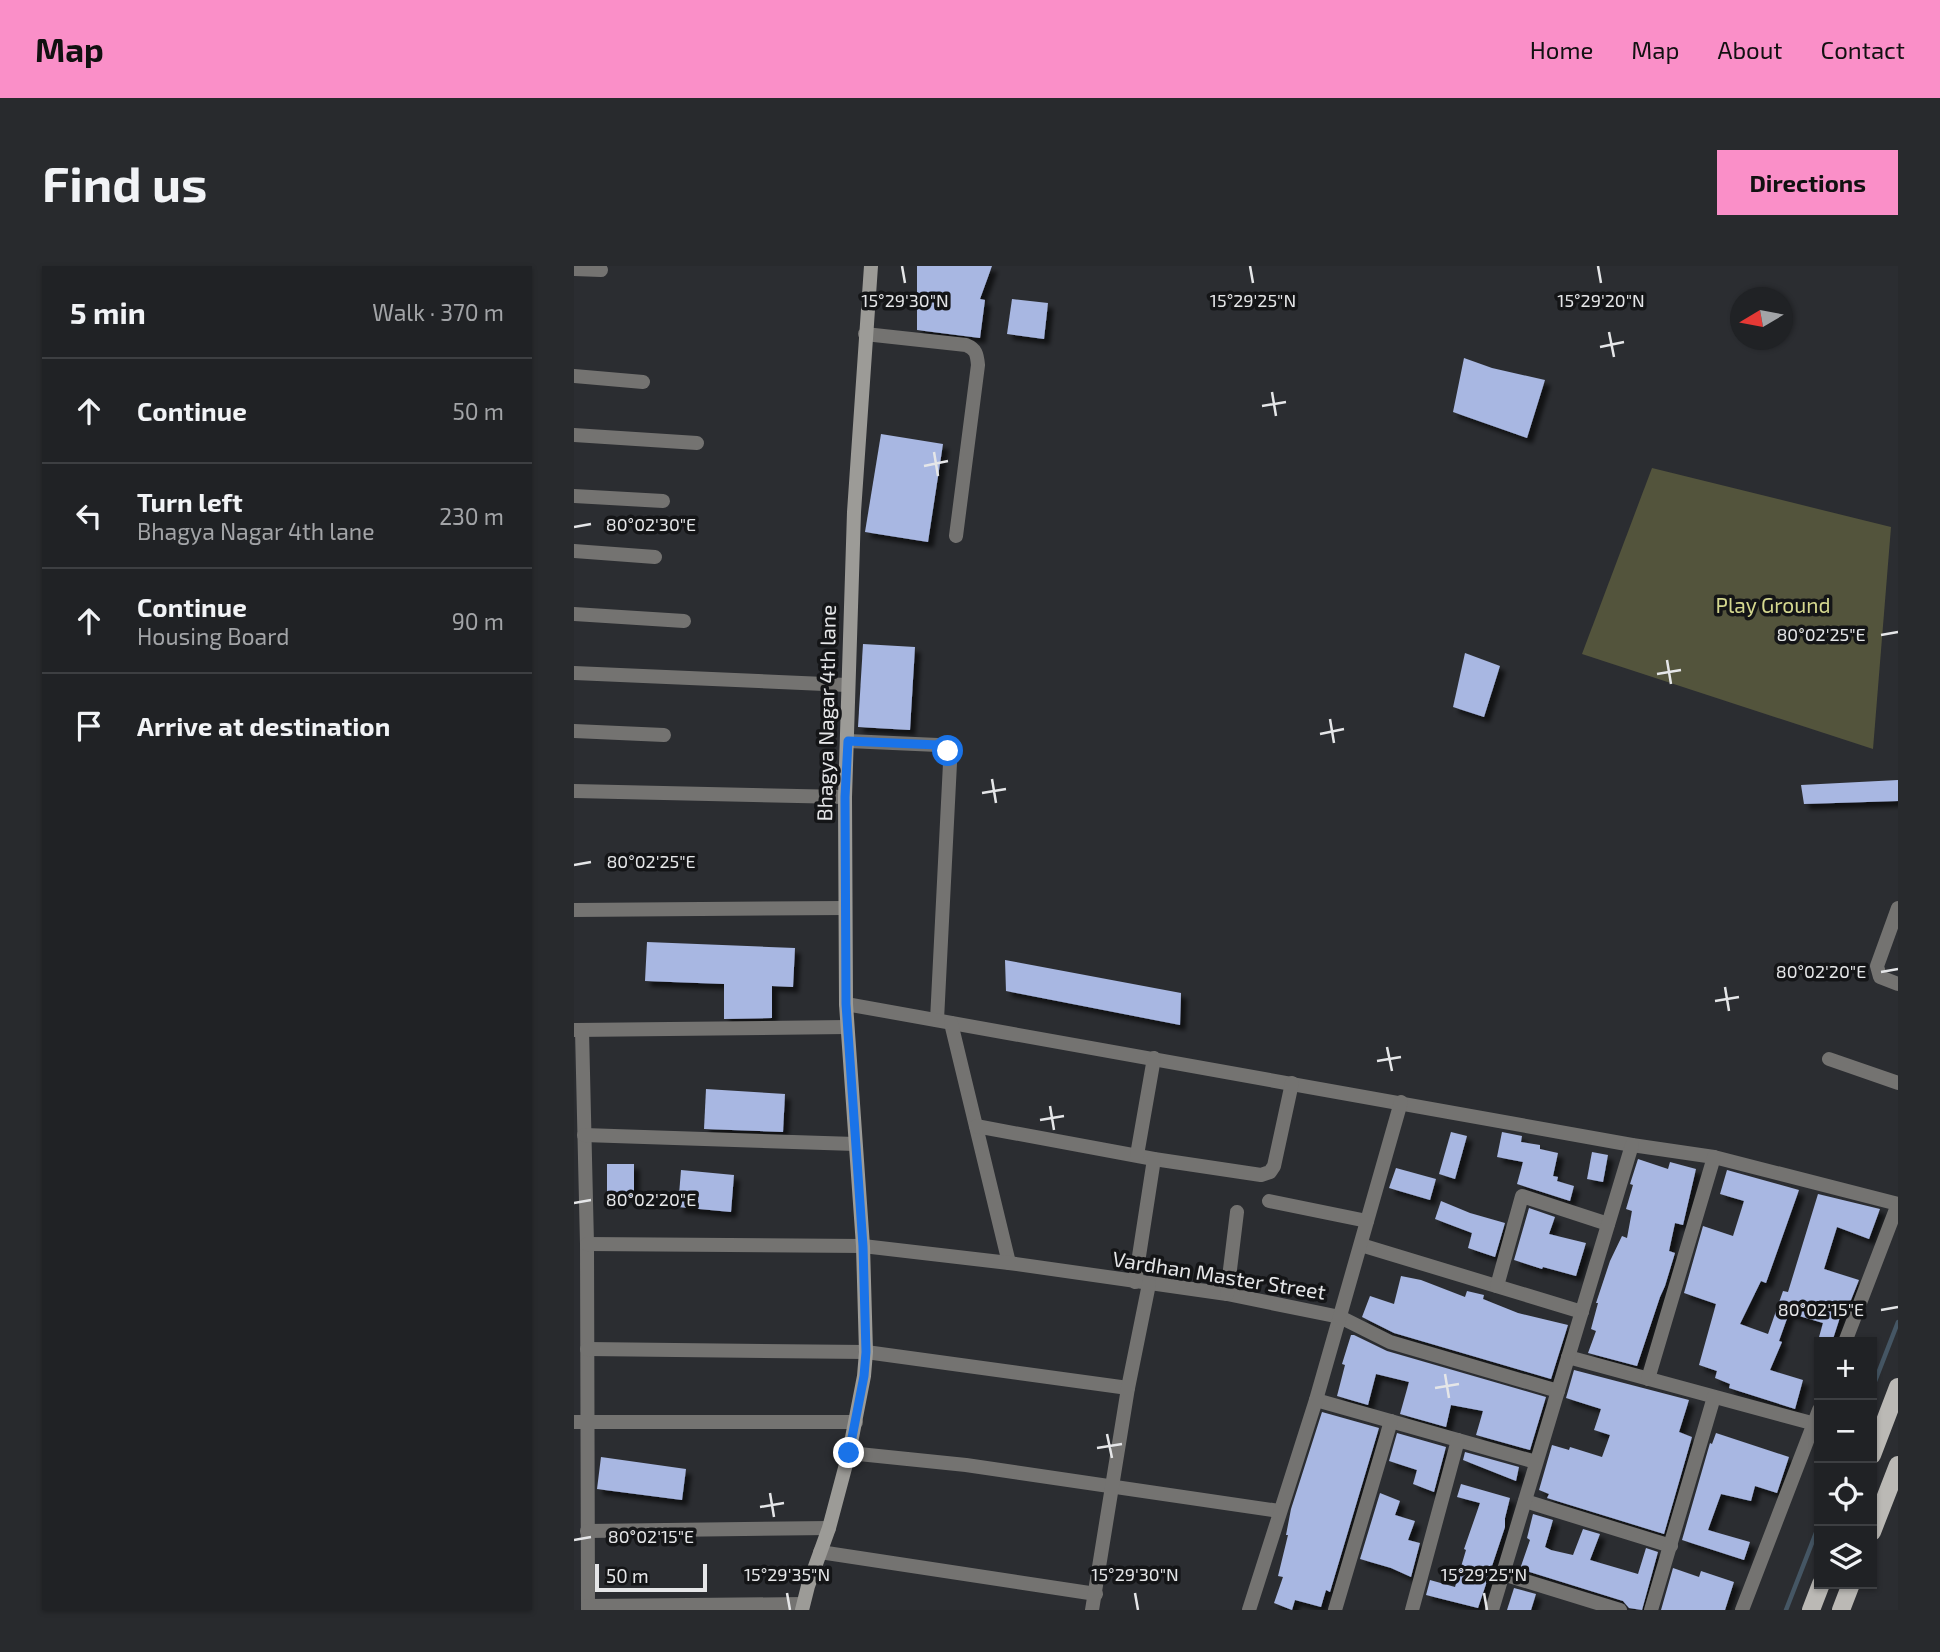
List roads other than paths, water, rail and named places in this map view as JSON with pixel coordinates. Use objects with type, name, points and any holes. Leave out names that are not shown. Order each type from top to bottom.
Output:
[{"type":"main road","name":"Bhagya Nagar 4th lane","points":[[803,1607],[829,1528],[849,1453],[866,1352],[863,1246],[846,1004],[845,797],[847,685],[865,334],[871,266]]},
{"type":"main road","points":[[1877,1439],[1898,1387]]},
{"type":"main road","points":[[1874,1526],[1898,1465]]},
{"type":"main road","points":[[1811,1610],[1819,1589]]},
{"type":"main road","points":[[1841,1610],[1849,1589]]},
{"type":"street","points":[[574,269],[601,270]]},
{"type":"street","points":[[865,334],[974,348],[978,365],[956,536]]},
{"type":"street","points":[[574,376],[643,382]]},
{"type":"street","points":[[574,435],[696,443]]},
{"type":"street","points":[[574,496],[663,501]]},
{"type":"street","points":[[574,551],[655,557]]},
{"type":"street","points":[[574,614],[684,621]]},
{"type":"street","points":[[574,673],[847,685]]},
{"type":"street","points":[[574,731],[664,735]]},
{"type":"street","points":[[848,741],[938,745],[948,751],[950,763],[944,1021],[976,1126],[1009,1263]]},
{"type":"street","points":[[574,791],[845,797]]},
{"type":"street","points":[[574,910],[845,908]]},
{"type":"street","points":[[1898,908],[1877,966],[1881,977],[1898,984]]},
{"type":"street","points":[[846,1004],[1632,1145],[1714,1157],[1898,1204],[1847,1337]]},
{"type":"street","points":[[803,1607],[588,1608],[587,1531],[580,1422],[587,1349],[587,1244],[578,1030],[847,1027]]},
{"type":"street","points":[[1137,1155],[1154,1058]]},
{"type":"street","points":[[1829,1059],[1898,1083]]},
{"type":"street","points":[[976,1126],[1154,1159],[1266,1174],[1275,1166],[1292,1083]]},
{"type":"street","points":[[1249,1610],[1316,1400],[1401,1102]]},
{"type":"street","points":[[584,1135],[855,1144]]},
{"type":"street","points":[[1492,1610],[1632,1145]]},
{"type":"street","points":[[1648,1379],[1714,1157]]},
{"type":"street","points":[[1093,1610],[1128,1388],[1154,1159]]},
{"type":"street","points":[[1497,1286],[1522,1196],[1608,1224]]},
{"type":"street","points":[[1269,1201],[1367,1222]]},
{"type":"street","points":[[1227,1294],[1237,1212]]},
{"type":"street","name":"Vardhan Master Street","points":[[587,1244],[863,1246],[1009,1263],[1227,1294],[1340,1317],[1390,1342],[1558,1391]]},
{"type":"street","points":[[1360,1245],[1582,1312]]},
{"type":"street","points":[[587,1349],[866,1352],[1128,1388]]},
{"type":"street","points":[[1568,1357],[1714,1397],[1814,1419]]},
{"type":"street","points":[[1651,1610],[1714,1397]]},
{"type":"street","points":[[1316,1400],[1536,1462]]},
{"type":"street","points":[[1335,1610],[1391,1421]]},
{"type":"street","points":[[580,1422],[856,1422]]},
{"type":"street","points":[[1742,1610],[1814,1430]]},
{"type":"street","points":[[1412,1610],[1458,1440]]},
{"type":"street","points":[[849,1453],[966,1465],[1279,1511]]},
{"type":"street","points":[[1525,1501],[1671,1546]]},
{"type":"street","points":[[587,1531],[829,1528]]},
{"type":"street","points":[[820,1552],[1096,1594]]},
{"type":"street","points":[[1503,1574],[1620,1610]]},
{"type":"waterway","points":[[1877,1376],[1898,1322]]},
{"type":"waterway","points":[[1786,1610],[1819,1526]]},
{"type":"park label","name":"Play Ground","points":[[1773,606]]}]
